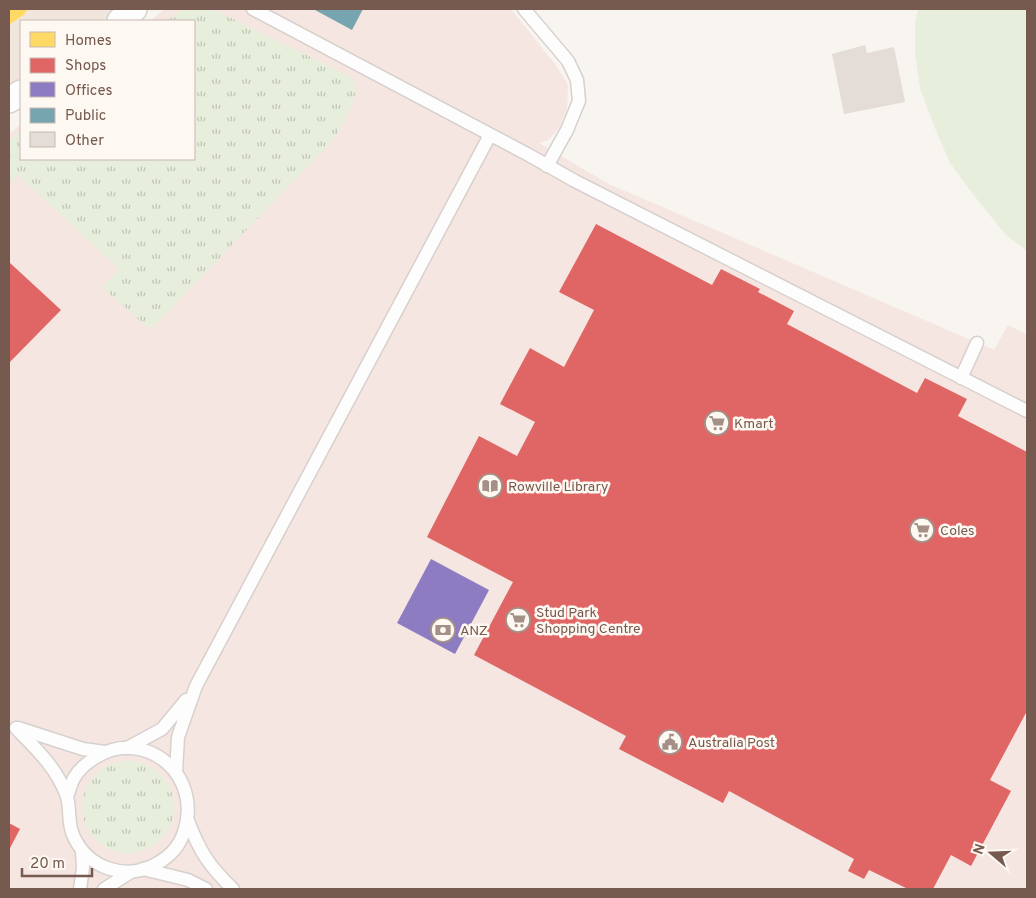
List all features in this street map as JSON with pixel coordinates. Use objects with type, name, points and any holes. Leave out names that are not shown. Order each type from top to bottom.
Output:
[{"type":"street","points":[[121,20],[134,9]]},
{"type":"street","points":[[9,100],[20,94]]},
{"type":"lane","points":[[253,9],[547,166],[1027,411]]},
{"type":"lane","points":[[524,9],[568,61],[577,80],[579,101],[567,130],[547,166]]},
{"type":"lane","points":[[12,726],[83,749],[105,752],[127,748],[162,729],[177,712],[196,686],[490,135]]},
{"type":"lane","points":[[961,378],[977,343]]},
{"type":"lane","points":[[176,772],[178,737],[196,686]]},
{"type":"lane","points":[[12,726],[44,757],[54,771],[67,796],[68,815],[72,833],[82,852],[96,863],[113,870],[137,871],[188,880],[206,889]]},
{"type":"lane","points":[[104,889],[114,881],[158,863],[172,853],[181,839],[188,820],[189,806],[185,788],[176,772],[163,759],[145,751],[127,748]]},
{"type":"lane","points":[[67,796],[75,777],[81,770],[88,762],[105,752]]},
{"type":"lane","points":[[188,820],[206,860],[233,889]]},
{"type":"lane","points":[[80,889],[83,868],[82,852]]},
{"type":"shaded area","points":[[9,9],[134,9],[121,20],[20,20],[20,94],[9,100]]},
{"type":"shaded area","name":"Stud Park Shopping Centre","points":[[165,9],[511,9],[555,64],[568,85],[567,109],[559,128],[548,140],[539,143],[609,184],[994,350],[1008,325],[1027,335],[1027,889],[9,889],[9,134],[20,125],[20,160],[195,160],[195,20],[151,20]]},
{"type":"green space","points":[[183,9],[213,9],[349,76],[354,82],[355,95],[353,103],[334,139],[158,322],[151,327],[147,327],[102,287],[119,269],[18,175],[9,184],[9,140],[20,132],[20,160],[195,160],[195,20],[168,20]]},
{"type":"green space","points":[[918,9],[1027,9],[1027,251],[1006,235],[950,163],[920,88],[915,54],[915,22]]},
{"type":"green space","points":[[119,761],[137,761],[154,768],[167,781],[174,798],[174,816],[167,833],[154,846],[137,853],[119,853],[102,846],[89,833],[82,816],[82,798],[89,781],[102,768]]},
{"type":"building: Homes","points":[[9,9],[30,9],[9,25]]},
{"type":"building: Shops","name":"Stud Park Shopping Centre","points":[[596,224],[712,285],[721,269],[760,289],[758,292],[794,311],[787,324],[917,393],[925,378],[967,399],[958,416],[1027,452],[1027,711],[990,780],[1011,791],[971,866],[951,855],[933,889],[908,889],[869,870],[864,879],[848,871],[854,859],[729,791],[723,803],[619,749],[626,736],[474,655],[513,582],[427,537],[479,436],[517,456],[535,422],[500,404],[530,348],[564,367],[594,310],[559,292]]},
{"type":"building: Shops","points":[[9,262],[61,310],[9,363]]},
{"type":"building: Shops","points":[[9,823],[20,829],[9,850]]},
{"type":"building: Offices","points":[[431,559],[489,590],[455,654],[397,623]]},
{"type":"building: Public","points":[[316,9],[363,9],[352,30]]},
{"type":"building: Other","points":[[865,45],[867,53],[894,47],[905,102],[844,114],[832,54]]},
{"type":"place","name":"Kmart","points":[[717,423]]},
{"type":"place","name":"Rowville Library","points":[[490,486]]},
{"type":"place","name":"Coles","points":[[922,530]]},
{"type":"place","name":"Stud Park Shopping Centre","points":[[518,620]]},
{"type":"place","name":"ANZ","points":[[443,630]]},
{"type":"place","name":"Australia Post","points":[[670,742]]}]
